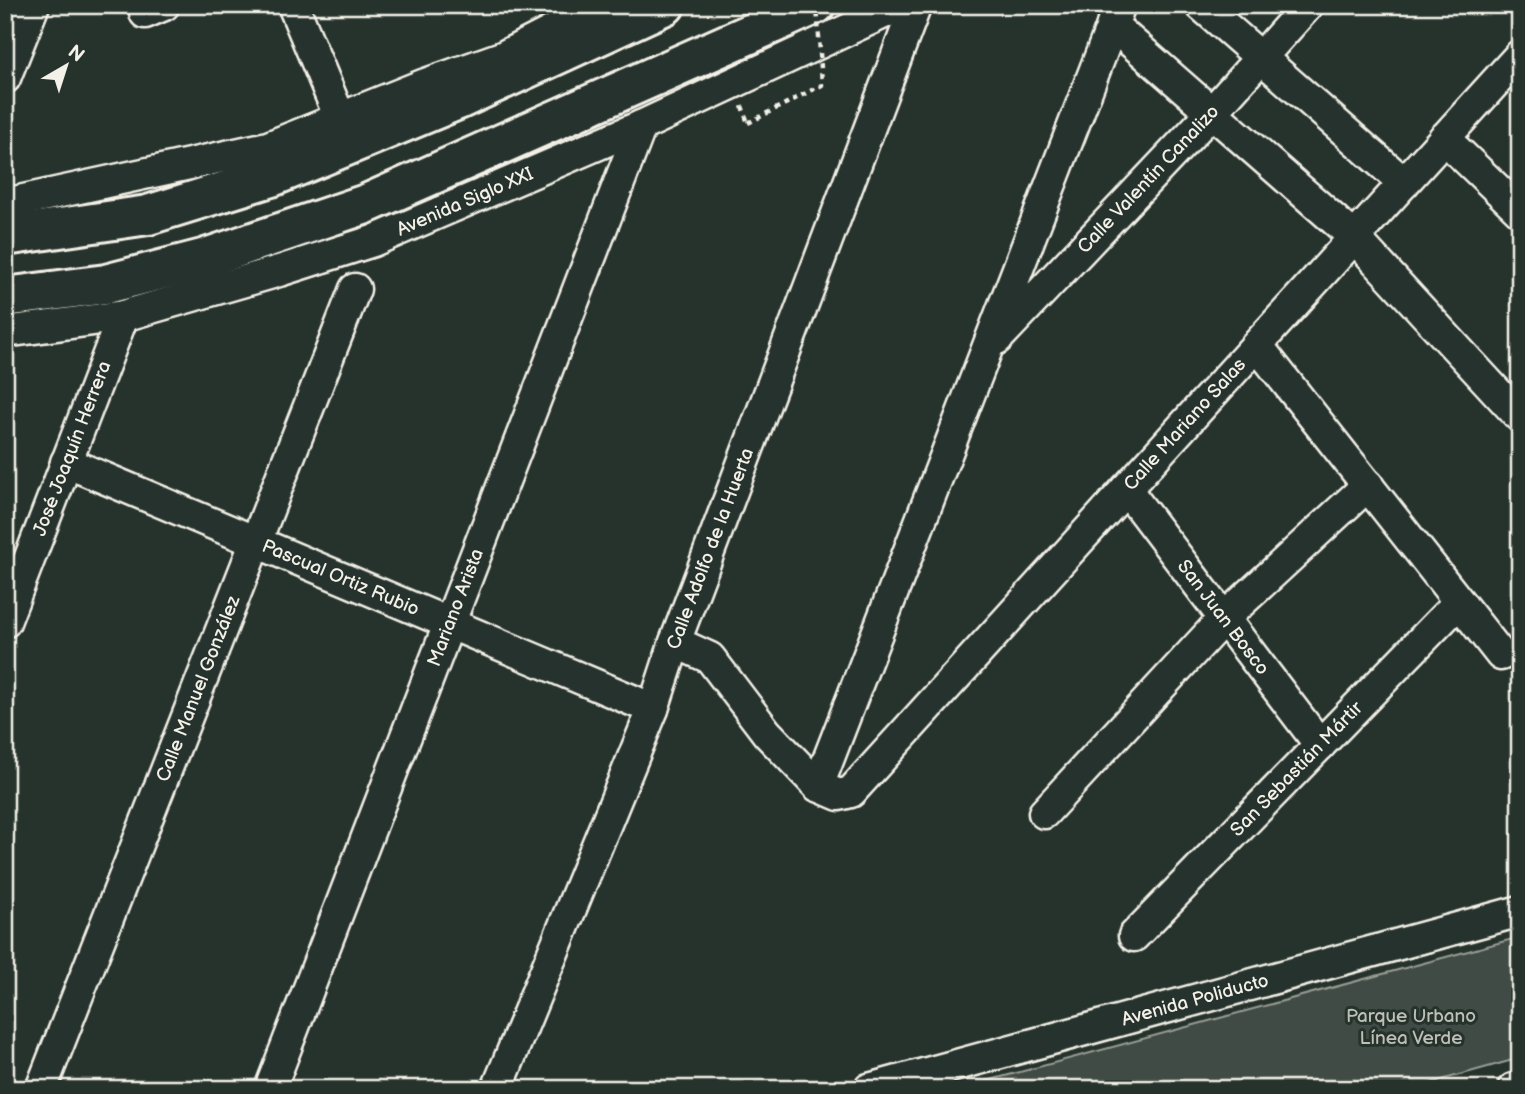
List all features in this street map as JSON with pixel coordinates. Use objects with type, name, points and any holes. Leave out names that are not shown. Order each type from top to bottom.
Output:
[{"type":"highway","points":[[5,236],[148,215],[274,176],[458,100],[664,5]]},
{"type":"highway","name":"Avenida Siglo XXI","points":[[5,297],[106,284],[191,262],[366,204],[816,5]]},
{"type":"highway","points":[[45,293],[60,229]]},
{"type":"street","points":[[5,78],[34,5]]},
{"type":"street","points":[[293,5],[340,118]]},
{"type":"street","points":[[5,204],[268,146],[502,57],[603,5]]},
{"type":"street","name":"Avenida Siglo XXI","points":[[5,332],[123,316],[279,271],[373,240],[641,126],[901,5]]},
{"type":"street","name":"Calle Adolfo de la Huerta","points":[[497,1089],[653,709],[675,642],[915,5]]},
{"type":"street","points":[[1201,5],[1404,183]]},
{"type":"street","name":"Calle Valentín Canalizo","points":[[987,349],[1213,112],[1308,5]]},
{"type":"street","points":[[675,642],[710,658],[767,733],[818,786],[1116,15],[1213,112],[1354,237],[1517,414]]},
{"type":"street","name":"Calle Mariano Salas","points":[[818,786],[839,796],[851,792],[1520,55]]},
{"type":"street","name":"Mariano Arista","points":[[270,1089],[641,126]]},
{"type":"street","points":[[1444,138],[1520,211]]},
{"type":"street","name":"Calle Manuel González","points":[[41,1089],[355,289]]},
{"type":"street","name":"José Joaquín Herrera","points":[[5,622],[123,316]]},
{"type":"street","points":[[1257,345],[1501,655]]},
{"type":"street","name":"Pascual Ortiz Rubio","points":[[66,462],[653,709]]},
{"type":"street","points":[[1044,813],[1223,619],[1368,485]]},
{"type":"street","name":"San Juan Bosco","points":[[1126,489],[1320,745]]},
{"type":"street","name":"San Sebastián Mártir","points":[[1134,936],[1458,602]]},
{"type":"street","name":"Avenida Poliducto","points":[[869,1089],[1520,911]]},
{"type":"street","points":[[1513,1089],[1520,1087]]},
{"type":"path","points":[[748,123],[822,85],[816,5]]},
{"type":"green space","name":"Parque Urbano Línea Verde","points":[[1520,937],[1520,1058],[1409,1089],[957,1089]]}]
